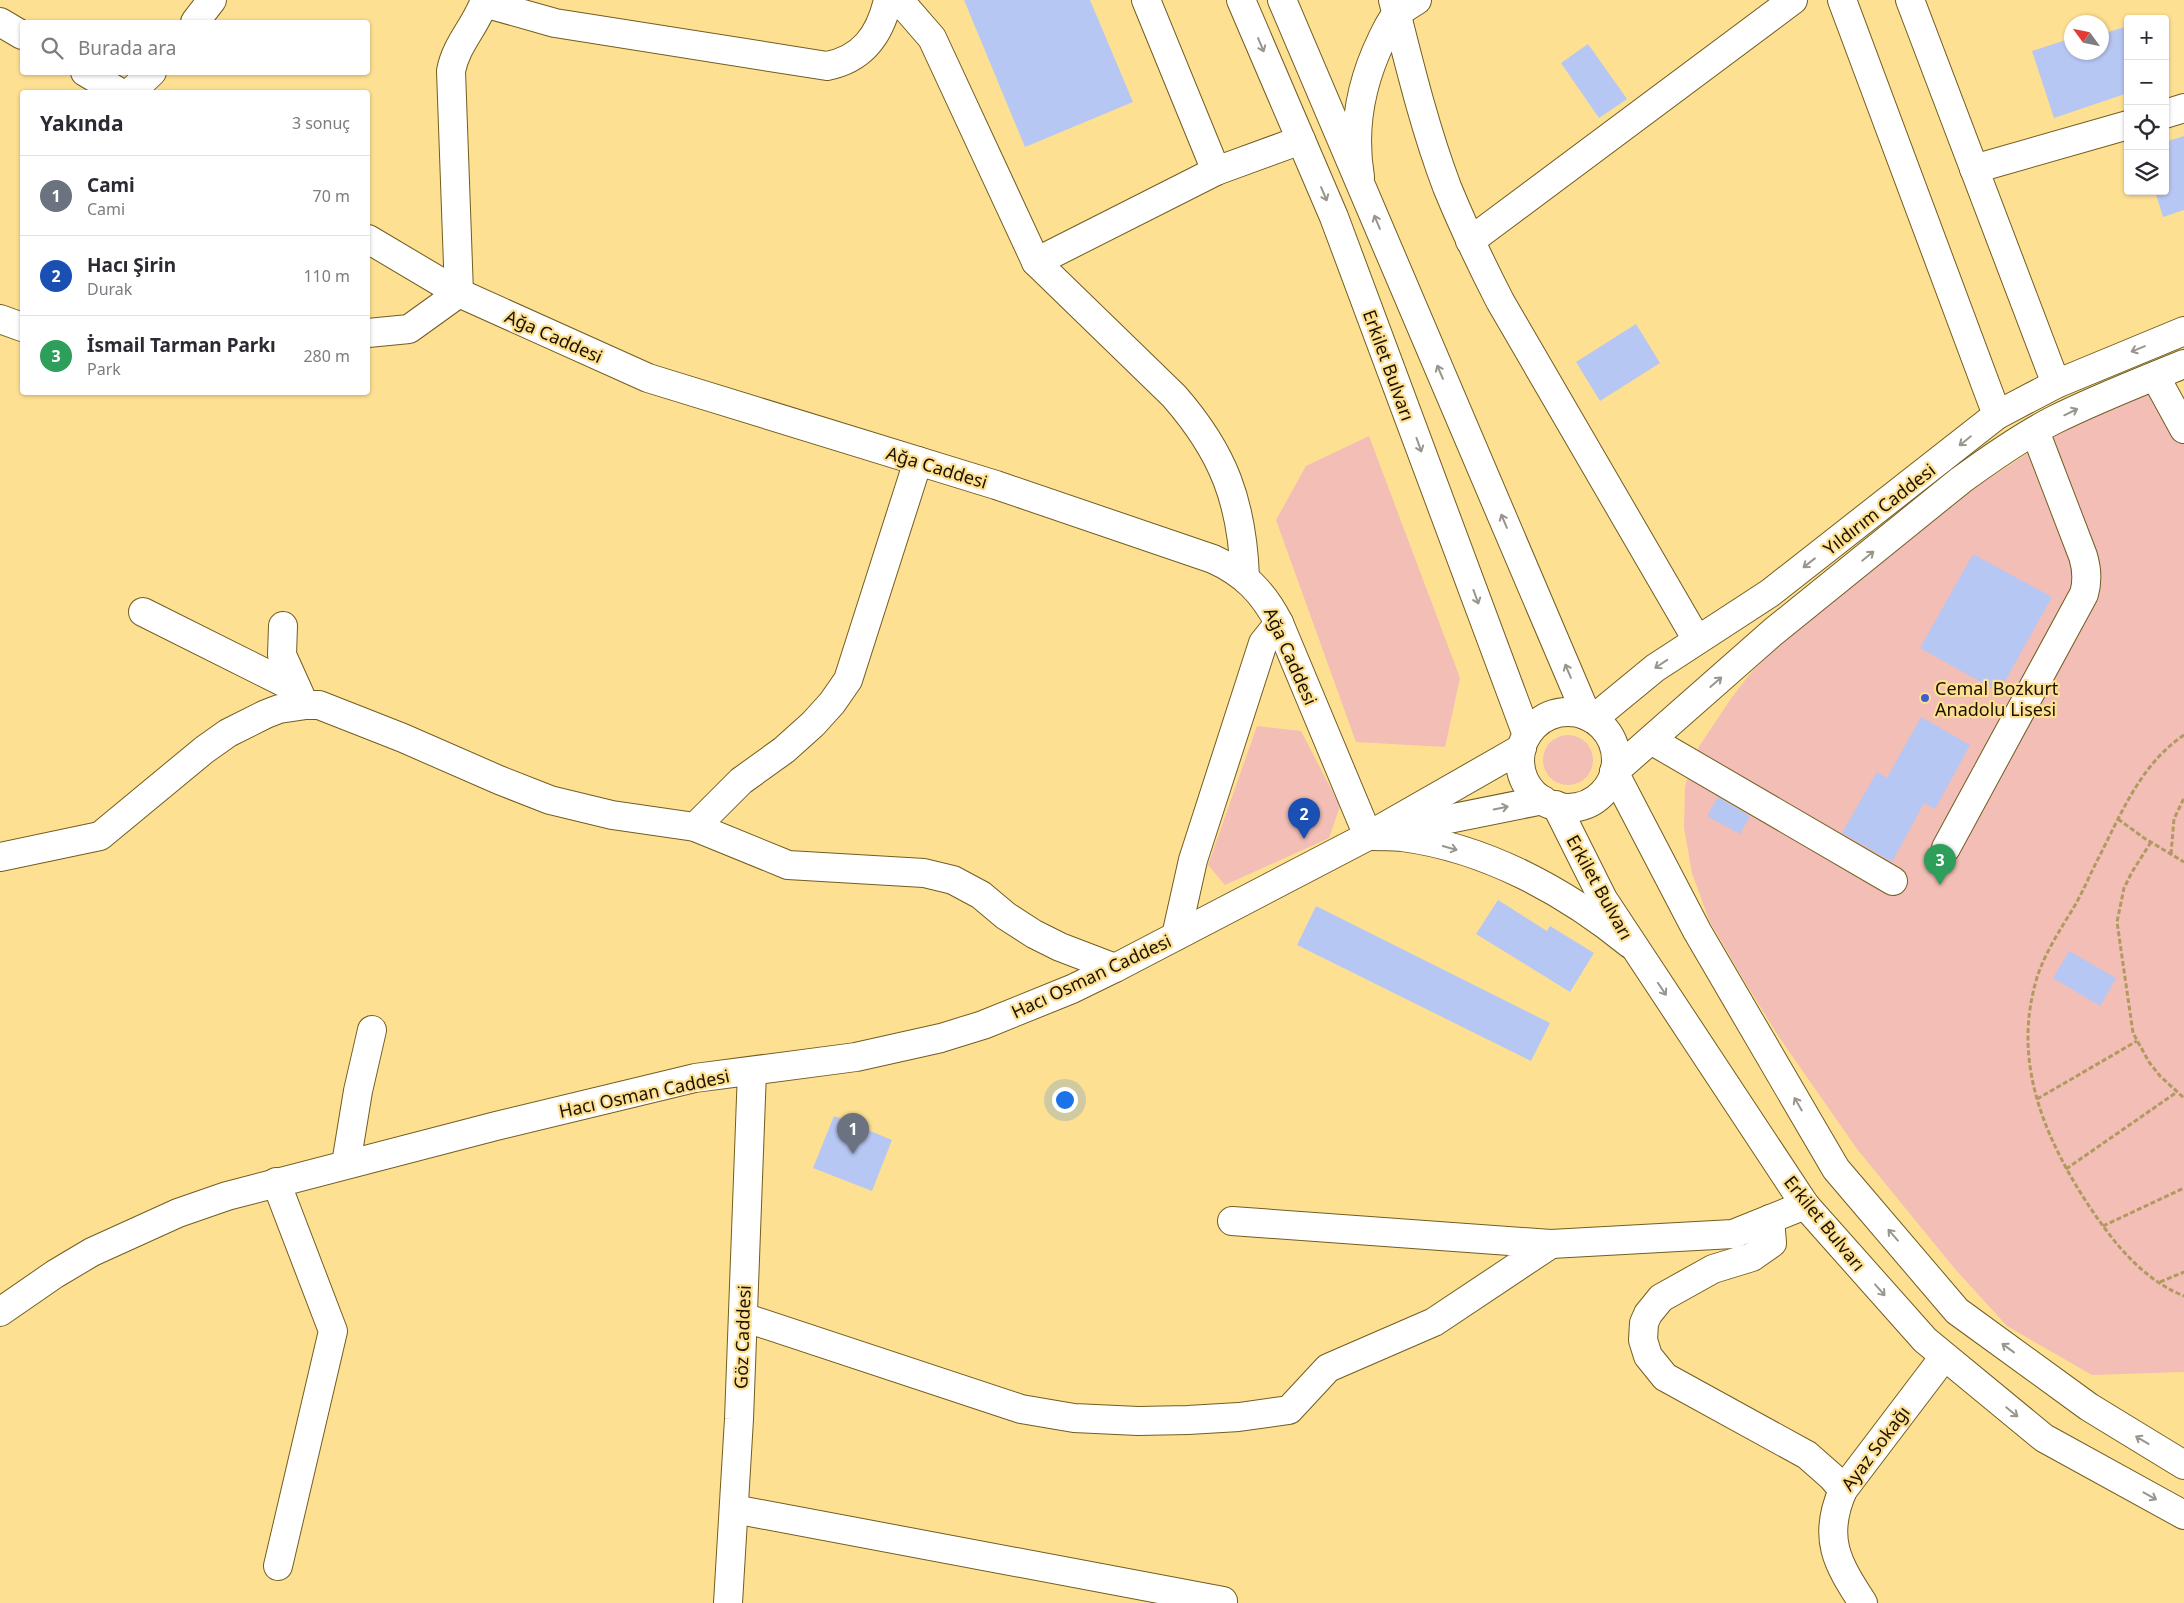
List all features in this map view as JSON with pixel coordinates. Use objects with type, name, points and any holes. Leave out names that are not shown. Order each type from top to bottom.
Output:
[{"type":"street","points":[[197,20],[212,0]]},
{"type":"street","points":[[370,333],[409,329],[458,293],[451,71],[458,47],[485,2],[555,23],[827,66],[850,60],[866,47],[880,24],[888,0]]},
{"type":"street","points":[[899,0],[932,38],[1036,262],[1174,396],[1209,441],[1233,492],[1241,530],[1245,577]]},
{"type":"street","points":[[1146,0],[1216,171]]},
{"type":"street","name":"Erkilet Bulvarı","points":[[1242,0],[1334,217],[1525,741]]},
{"type":"street","points":[[1282,0],[1590,717]]},
{"type":"street","points":[[1470,240],[1793,0]]},
{"type":"street","points":[[1842,0],[1998,415]]},
{"type":"street","points":[[1910,0],[2056,384]]},
{"type":"street","points":[[1361,186],[1356,141],[1361,97],[1375,53],[1402,5]]},
{"type":"street","points":[[1402,5],[1433,147],[1470,240],[1500,302],[1697,640]]},
{"type":"street","points":[[0,22],[20,34]]},
{"type":"street","points":[[90,75],[116,90]]},
{"type":"street","points":[[133,90],[149,75]]},
{"type":"street","points":[[2169,113],[2184,108]]},
{"type":"street","points":[[1974,169],[2124,126]]},
{"type":"street","points":[[1036,262],[1216,171],[1301,140]]},
{"type":"street","name":"Ağa Caddesi","points":[[370,241],[458,293],[648,378],[996,485],[1230,566],[1259,590],[1279,623],[1368,836]]},
{"type":"street","points":[[0,319],[20,326]]},
{"type":"street","name":"Yıldırım Caddesi","points":[[1590,717],[1655,668],[1770,593],[1998,415],[2056,384],[2184,331]]},
{"type":"street","name":"Yıldırım Caddesi","points":[[1614,772],[1773,632],[1961,480],[1991,458],[2036,431],[2086,405],[2184,364]]},
{"type":"street","points":[[2155,376],[2184,429]]},
{"type":"street","points":[[1946,848],[2084,594],[2086,585],[2086,565],[2036,431]]},
{"type":"street","points":[[695,827],[741,781],[784,750],[813,724],[832,703],[848,680],[918,461]]},
{"type":"street","points":[[143,612],[320,706],[550,800],[612,815],[695,827],[788,865],[924,873],[953,880],[981,895],[1006,916],[1034,934],[1060,948],[1115,968]]},
{"type":"street","points":[[1176,936],[1193,860],[1263,642],[1279,623]]},
{"type":"street","points":[[283,626],[282,655],[301,697]]},
{"type":"street","points":[[0,857],[100,836],[204,750],[228,733],[301,697]]},
{"type":"street","points":[[1560,712],[1574,712],[1590,717],[1608,733],[1614,745],[1616,758],[1614,772],[1604,790],[1589,803],[1576,807],[1562,807],[1537,797],[1528,786],[1522,774],[1520,761],[1525,741],[1536,724],[1560,712]]},
{"type":"street","points":[[1651,740],[1894,881]]},
{"type":"street","points":[[1368,836],[1525,741]]},
{"type":"street","points":[[1614,772],[1697,931],[1836,1169],[1957,1310],[2089,1407],[2184,1465]]},
{"type":"street","points":[[1368,836],[1549,802]]},
{"type":"street","name":"Erkilet Bulvarı","points":[[1549,802],[1603,899],[1805,1205],[1925,1340],[2044,1438],[2184,1514]]},
{"type":"street","points":[[1368,836],[1402,837],[1437,844],[1505,867],[1540,883],[1574,902],[1606,924],[1635,948]]},
{"type":"street","name":"Hacı Osman Caddesi","points":[[0,1312],[55,1274],[131,1233],[226,1196],[346,1164],[696,1078],[856,1057],[941,1038],[1028,1008],[1115,968],[1368,836]]},
{"type":"street","points":[[346,1164],[358,1091],[372,1030]]},
{"type":"street","name":"Göz Caddesi","points":[[728,1603],[743,1317],[752,1070]]},
{"type":"street","points":[[276,1182],[333,1331],[278,1566]]},
{"type":"street","points":[[1232,1221],[1550,1244],[1732,1234],[1805,1205]]},
{"type":"street","points":[[1770,1219],[1772,1242],[1752,1258],[1713,1269],[1661,1298],[1648,1314],[1644,1323],[1643,1340],[1648,1356],[1665,1377],[1807,1455],[1832,1477],[1843,1490]]},
{"type":"street","points":[[743,1317],[1021,1409],[1074,1418],[1138,1421],[1239,1417],[1288,1410],[1328,1368],[1434,1322],[1550,1244]]},
{"type":"street","name":"Ayaz Sokağı","points":[[1863,1603],[1843,1572],[1833,1546],[1833,1518],[1843,1490],[1944,1356]]},
{"type":"street","points":[[734,1509],[1223,1601]]},
{"type":"path","points":[[2184,734],[2162,752],[2136,784],[2070,914],[2047,951],[2038,972],[2029,1015],[2027,1038],[2030,1068],[2037,1099],[2047,1132],[2066,1169],[2103,1226],[2126,1256],[2159,1282],[2184,1296]]},
{"type":"path","points":[[2171,855],[2171,837],[2174,820],[2184,798]]},
{"type":"path","points":[[2118,819],[2184,862]]},
{"type":"path","points":[[2151,842],[2124,888],[2117,922],[2133,1033],[2160,1076],[2184,1098]]},
{"type":"path","points":[[2037,1099],[2137,1041]]},
{"type":"path","points":[[2066,1169],[2177,1092]]},
{"type":"path","points":[[2103,1226],[2184,1188]]},
{"type":"path","points":[[2159,1282],[2184,1272]]},
{"type":"shaded area","points":[[2146,386],[2184,444],[2184,1372],[2092,1375],[2007,1326],[1955,1269],[1857,1149],[1779,1037],[1709,920],[1692,873],[1684,828],[1685,787],[1691,765],[1700,745],[1730,700],[1749,675],[1791,632],[1948,505],[2050,439]]},
{"type":"shaded area","points":[[1369,436],[1460,678],[1445,747],[1356,742],[1276,520],[1306,466]]},
{"type":"shaded area","points":[[1257,726],[1301,731],[1340,806],[1329,838],[1225,885],[1208,865]]},
{"type":"shaded area","points":[[1568,735],[1582,739],[1589,746],[1593,760],[1589,774],[1582,781],[1568,785],[1554,781],[1547,774],[1543,760],[1547,746],[1554,739]]},
{"type":"building","points":[[964,0],[1090,0],[1133,102],[1025,147]]},
{"type":"building","points":[[2124,27],[2124,94],[2054,118],[2032,51],[2064,41],[2064,60],[2109,60],[2109,32]]},
{"type":"building","points":[[1588,44],[1627,99],[1599,118],[1561,63]]},
{"type":"building","points":[[2184,136],[2184,210],[2163,217],[2156,195],[2169,195],[2169,141]]},
{"type":"building","points":[[1636,324],[1660,363],[1600,401],[1576,362]]},
{"type":"building","points":[[1973,554],[2052,597],[1999,692],[1920,648]]},
{"type":"building","points":[[1921,717],[1970,745],[1935,809],[1924,803],[1892,862],[1842,833],[1877,772],[1887,778]]},
{"type":"building","points":[[1718,797],[1750,816],[1740,834],[1707,816]]},
{"type":"building","points":[[1498,900],[1547,931],[1550,926],[1594,953],[1570,992],[1476,934]]},
{"type":"building","points":[[1316,906],[1550,1023],[1531,1061],[1297,945]]},
{"type":"building","points":[[2069,951],[2116,978],[2100,1006],[2053,978]]},
{"type":"building","points":[[834,1116],[892,1140],[872,1191],[813,1168]]},
{"type":"place","name":"Cemal Bozkurt Anadolu Lisesi","points":[[1925,698]]},
{"type":"place","name":"Hacı Şirin","points":[[1304,839]]},
{"type":"place","name":"İsmail Tarman Parkı","points":[[1940,885]]},
{"type":"place","name":"Cami","points":[[853,1154]]}]
